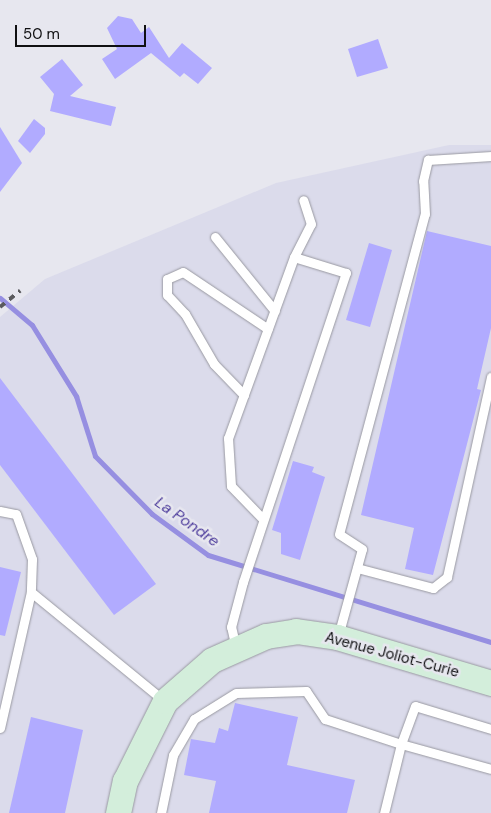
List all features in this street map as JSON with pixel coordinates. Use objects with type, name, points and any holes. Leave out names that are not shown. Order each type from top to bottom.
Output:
[{"type":"street","name":"Avenue Joliot-Curie","points":[[118,813],[125,781],[166,701],[212,660],[236,648],[296,631],[340,627],[491,683]]},
{"type":"lane","points":[[340,627],[362,549],[339,534],[425,214],[423,181],[428,160],[491,156]]},
{"type":"lane","points":[[263,519],[231,486],[228,438],[294,257],[311,224],[303,200]]},
{"type":"lane","points":[[215,237],[275,311]]},
{"type":"lane","points":[[236,648],[232,627],[243,582],[346,273],[294,257]]},
{"type":"lane","points":[[244,396],[214,364],[185,314],[167,294],[167,279],[183,272],[268,329]]},
{"type":"lane","points":[[357,568],[433,588],[447,577],[491,377]]},
{"type":"lane","points":[[0,511],[16,514],[32,559],[31,592],[0,728]]},
{"type":"lane","points":[[31,592],[166,701]]},
{"type":"lane","points":[[161,813],[173,755],[194,719],[236,693],[306,691],[325,719],[401,744],[491,769]]},
{"type":"lane","points":[[384,813],[401,744],[415,706],[491,729]]},
{"type":"shaded area","points":[[449,145],[491,145],[491,813],[0,813],[0,317],[45,279],[276,183]]},
{"type":"building","points":[[118,16],[132,19],[141,33],[149,27],[169,58],[182,43],[212,68],[198,84],[184,73],[180,77],[151,53],[115,79],[102,59],[117,49],[107,28]]},
{"type":"building","points":[[378,39],[388,68],[357,77],[348,49]]},
{"type":"building","points":[[62,59],[83,85],[70,96],[116,107],[111,126],[50,111],[54,94],[40,77]]},
{"type":"building","points":[[34,119],[45,128],[45,134],[30,153],[18,141]]},
{"type":"building","points":[[0,127],[22,163],[0,192]]},
{"type":"building","points":[[427,231],[491,246],[491,328],[477,389],[481,390],[433,575],[405,569],[414,528],[361,515]]},
{"type":"building","points":[[369,243],[392,250],[370,327],[346,320]]},
{"type":"building","points":[[0,378],[156,584],[114,615],[0,465]]},
{"type":"building","points":[[293,461],[314,467],[312,472],[325,477],[300,560],[281,554],[281,533],[272,530]]},
{"type":"building","points":[[0,567],[21,572],[5,636],[0,635]]},
{"type":"building","points":[[235,703],[298,717],[287,765],[355,780],[347,813],[209,813],[216,781],[184,775],[191,739],[215,743],[219,728],[228,731]]},
{"type":"building","points":[[31,717],[83,730],[65,813],[9,813]]},
{"type":"waterway","name":"La Pondre","points":[[0,298],[32,325],[76,396],[95,456],[152,514],[208,555],[491,642]]},
{"type":"railway","points":[[0,307],[20,291]]}]
